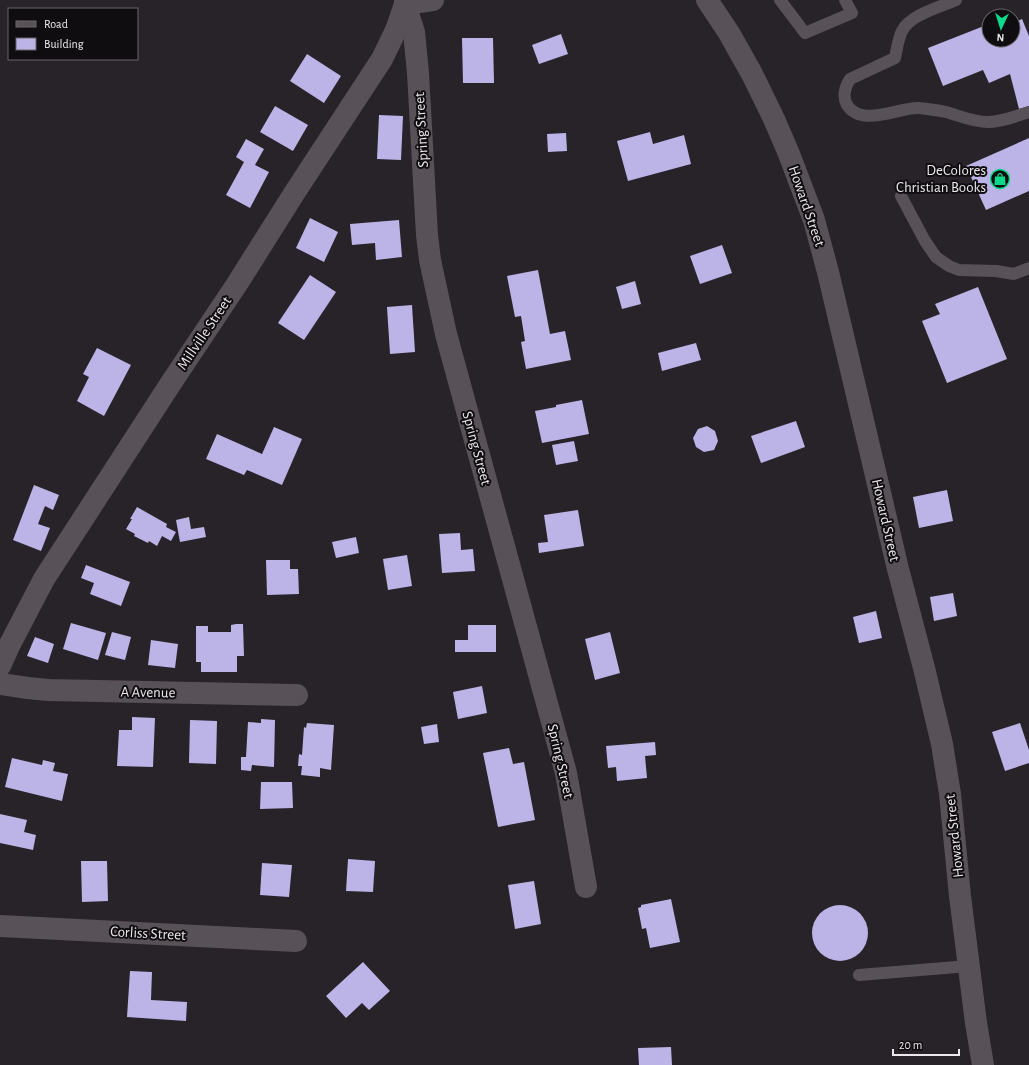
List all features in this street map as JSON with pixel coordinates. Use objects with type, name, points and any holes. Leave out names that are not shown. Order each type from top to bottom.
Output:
[{"type":"street","points":[[405,2],[433,0]]},
{"type":"street","name":"Howard Street","points":[[707,0],[729,33],[752,74],[774,120],[789,154],[811,213],[820,243],[840,321],[898,569],[942,744],[950,794],[960,896],[976,1023],[983,1065]]},
{"type":"street","name":"Millville Street","points":[[0,666],[44,579],[382,59],[396,30],[405,2]]},
{"type":"street","name":"Spring Street","points":[[405,2],[414,32],[418,73],[426,235],[430,260],[446,334],[566,773],[586,887]]},
{"type":"street","name":"A Avenue","points":[[0,684],[48,690],[297,695]]},
{"type":"street","name":"Corliss Street","points":[[0,926],[296,941]]},
{"type":"lane","points":[[780,0],[805,33],[852,12],[845,0]]},
{"type":"lane","points":[[956,0],[920,14],[902,29],[895,58],[850,79],[844,94],[846,103],[851,110],[858,114],[867,116],[879,116],[914,108],[944,112],[975,121],[988,122],[1003,120],[1029,112]]},
{"type":"lane","points":[[901,196],[924,241],[936,257],[949,266],[958,270],[1014,274],[1029,268]]},
{"type":"lane","points":[[860,976],[969,966]]},
{"type":"building","points":[[1021,19],[1029,36],[1029,106],[1019,109],[1010,74],[989,83],[983,70],[943,86],[928,48],[981,27],[981,48],[1021,48]]},
{"type":"building","points":[[561,34],[568,54],[539,64],[532,45]]},
{"type":"building","points":[[462,38],[493,38],[494,83],[463,83]]},
{"type":"building","points":[[307,54],[341,76],[324,103],[290,81]]},
{"type":"building","points":[[275,106],[308,125],[293,151],[260,132]]},
{"type":"building","points":[[379,115],[403,116],[401,160],[377,159]]},
{"type":"building","points":[[650,132],[653,144],[684,135],[691,164],[628,181],[617,141]]},
{"type":"building","points":[[566,133],[567,151],[548,152],[547,134]]},
{"type":"building","name":"DeColores Christian Books","points":[[1029,138],[1029,191],[986,210],[966,166]]},
{"type":"building","points":[[246,139],[264,149],[255,165],[269,172],[250,208],[226,195],[244,162],[236,157]]},
{"type":"building","points":[[310,218],[338,232],[324,262],[296,248]]},
{"type":"building","points":[[399,220],[402,257],[376,260],[375,243],[352,245],[350,224]]},
{"type":"building","points":[[722,245],[732,273],[700,284],[690,256]]},
{"type":"building","points":[[538,270],[550,334],[565,331],[571,360],[526,369],[521,342],[525,341],[521,316],[515,317],[507,276]]},
{"type":"building","points":[[310,275],[336,292],[304,340],[278,323]]},
{"type":"building","points":[[635,281],[641,304],[622,309],[616,287]]},
{"type":"building","points":[[978,287],[1007,359],[947,383],[922,321],[940,314],[935,304]]},
{"type":"building","points":[[412,305],[415,352],[390,354],[387,307]]},
{"type":"building","points":[[696,343],[701,360],[662,371],[658,353]]},
{"type":"building","points":[[97,348],[131,365],[104,416],[77,401],[89,377],[83,374]]},
{"type":"building","points":[[582,400],[589,434],[542,443],[535,411]]},
{"type":"building","points":[[796,421],[805,447],[761,463],[751,436]]},
{"type":"building","points":[[707,426],[715,431],[718,441],[714,450],[704,452],[696,447],[693,438],[698,429]]},
{"type":"building","points":[[274,427],[302,439],[282,485],[247,470],[244,475],[206,459],[217,434],[262,454]]},
{"type":"building","points":[[574,441],[578,461],[556,465],[552,445]]},
{"type":"building","points":[[34,485],[59,495],[53,510],[45,506],[38,524],[50,528],[41,551],[13,540]]},
{"type":"building","points":[[947,490],[953,521],[919,528],[913,497]]},
{"type":"building","points":[[137,507],[167,524],[166,527],[176,532],[171,541],[162,536],[157,546],[149,541],[148,543],[134,536],[135,534],[126,529]]},
{"type":"building","points":[[578,510],[584,546],[539,553],[538,543],[548,542],[544,515]]},
{"type":"building","points":[[189,517],[191,529],[204,527],[206,537],[180,542],[176,520]]},
{"type":"building","points":[[460,533],[461,550],[473,549],[475,571],[442,573],[439,534]]},
{"type":"building","points":[[356,537],[359,553],[336,558],[332,542]]},
{"type":"building","points":[[407,555],[412,586],[388,590],[383,559]]},
{"type":"building","points":[[266,560],[290,560],[290,569],[298,569],[299,594],[267,595]]},
{"type":"building","points":[[86,565],[130,582],[121,606],[90,594],[94,583],[81,578]]},
{"type":"building","points":[[953,593],[957,616],[934,621],[930,597]]},
{"type":"building","points":[[876,611],[882,638],[859,643],[853,617]]},
{"type":"building","points":[[71,623],[106,633],[98,660],[63,649]]},
{"type":"building","points":[[243,624],[244,656],[237,656],[237,672],[201,672],[201,662],[196,662],[196,626],[208,626],[208,632],[231,632],[231,625]]},
{"type":"building","points":[[468,625],[496,625],[496,652],[455,652],[455,640],[468,640]]},
{"type":"building","points":[[112,632],[131,637],[125,660],[105,655]]},
{"type":"building","points":[[610,632],[620,673],[595,680],[585,639]]},
{"type":"building","points":[[35,637],[54,644],[48,663],[27,656]]},
{"type":"building","points":[[151,640],[178,644],[175,668],[148,665]]},
{"type":"building","points":[[482,686],[487,713],[458,719],[453,692]]},
{"type":"building","points":[[132,717],[155,718],[153,767],[117,766],[119,730],[132,730]]},
{"type":"building","points":[[261,719],[275,720],[274,767],[252,765],[251,771],[241,770],[241,757],[246,757],[248,722],[261,723]]},
{"type":"building","points":[[190,720],[217,721],[216,764],[189,763]]},
{"type":"building","points":[[307,723],[334,725],[331,770],[320,768],[320,777],[301,775],[302,766],[298,766],[299,754],[302,755],[304,727],[306,728]]},
{"type":"building","points":[[1020,723],[1029,750],[1029,763],[1005,771],[992,732]]},
{"type":"building","points":[[437,724],[439,742],[424,744],[421,727]]},
{"type":"building","points":[[655,742],[656,755],[645,756],[647,778],[617,781],[616,767],[608,768],[606,746]]},
{"type":"building","points":[[509,748],[513,764],[524,762],[535,820],[498,827],[483,753]]},
{"type":"building","points":[[12,758],[42,765],[43,760],[55,763],[53,771],[68,774],[62,801],[5,787]]},
{"type":"building","points":[[261,782],[292,782],[293,808],[260,809]]},
{"type":"building","points":[[0,814],[27,820],[24,832],[36,835],[33,850],[0,843]]},
{"type":"building","points":[[348,859],[375,861],[373,892],[346,891]]},
{"type":"building","points":[[81,861],[107,861],[108,901],[82,902]]},
{"type":"building","points":[[262,863],[292,865],[289,897],[260,895]]},
{"type":"building","points":[[534,881],[541,924],[515,929],[508,885]]},
{"type":"building","points":[[671,899],[680,942],[650,948],[646,928],[642,929],[638,908],[641,907],[641,905]]},
{"type":"building","points":[[840,905],[851,907],[860,913],[866,922],[868,933],[866,944],[860,953],[851,959],[840,961],[829,959],[820,953],[814,944],[812,933],[814,922],[820,913],[829,907]]},
{"type":"building","points":[[363,962],[390,991],[369,1010],[362,1003],[346,1018],[326,996]]},
{"type":"building","points":[[130,971],[152,972],[151,1000],[187,1002],[186,1021],[127,1017]]},
{"type":"building","points":[[671,1047],[672,1065],[639,1065],[638,1048]]},
{"type":"place","name":"DeColores Christian Books","points":[[1000,179]]}]
